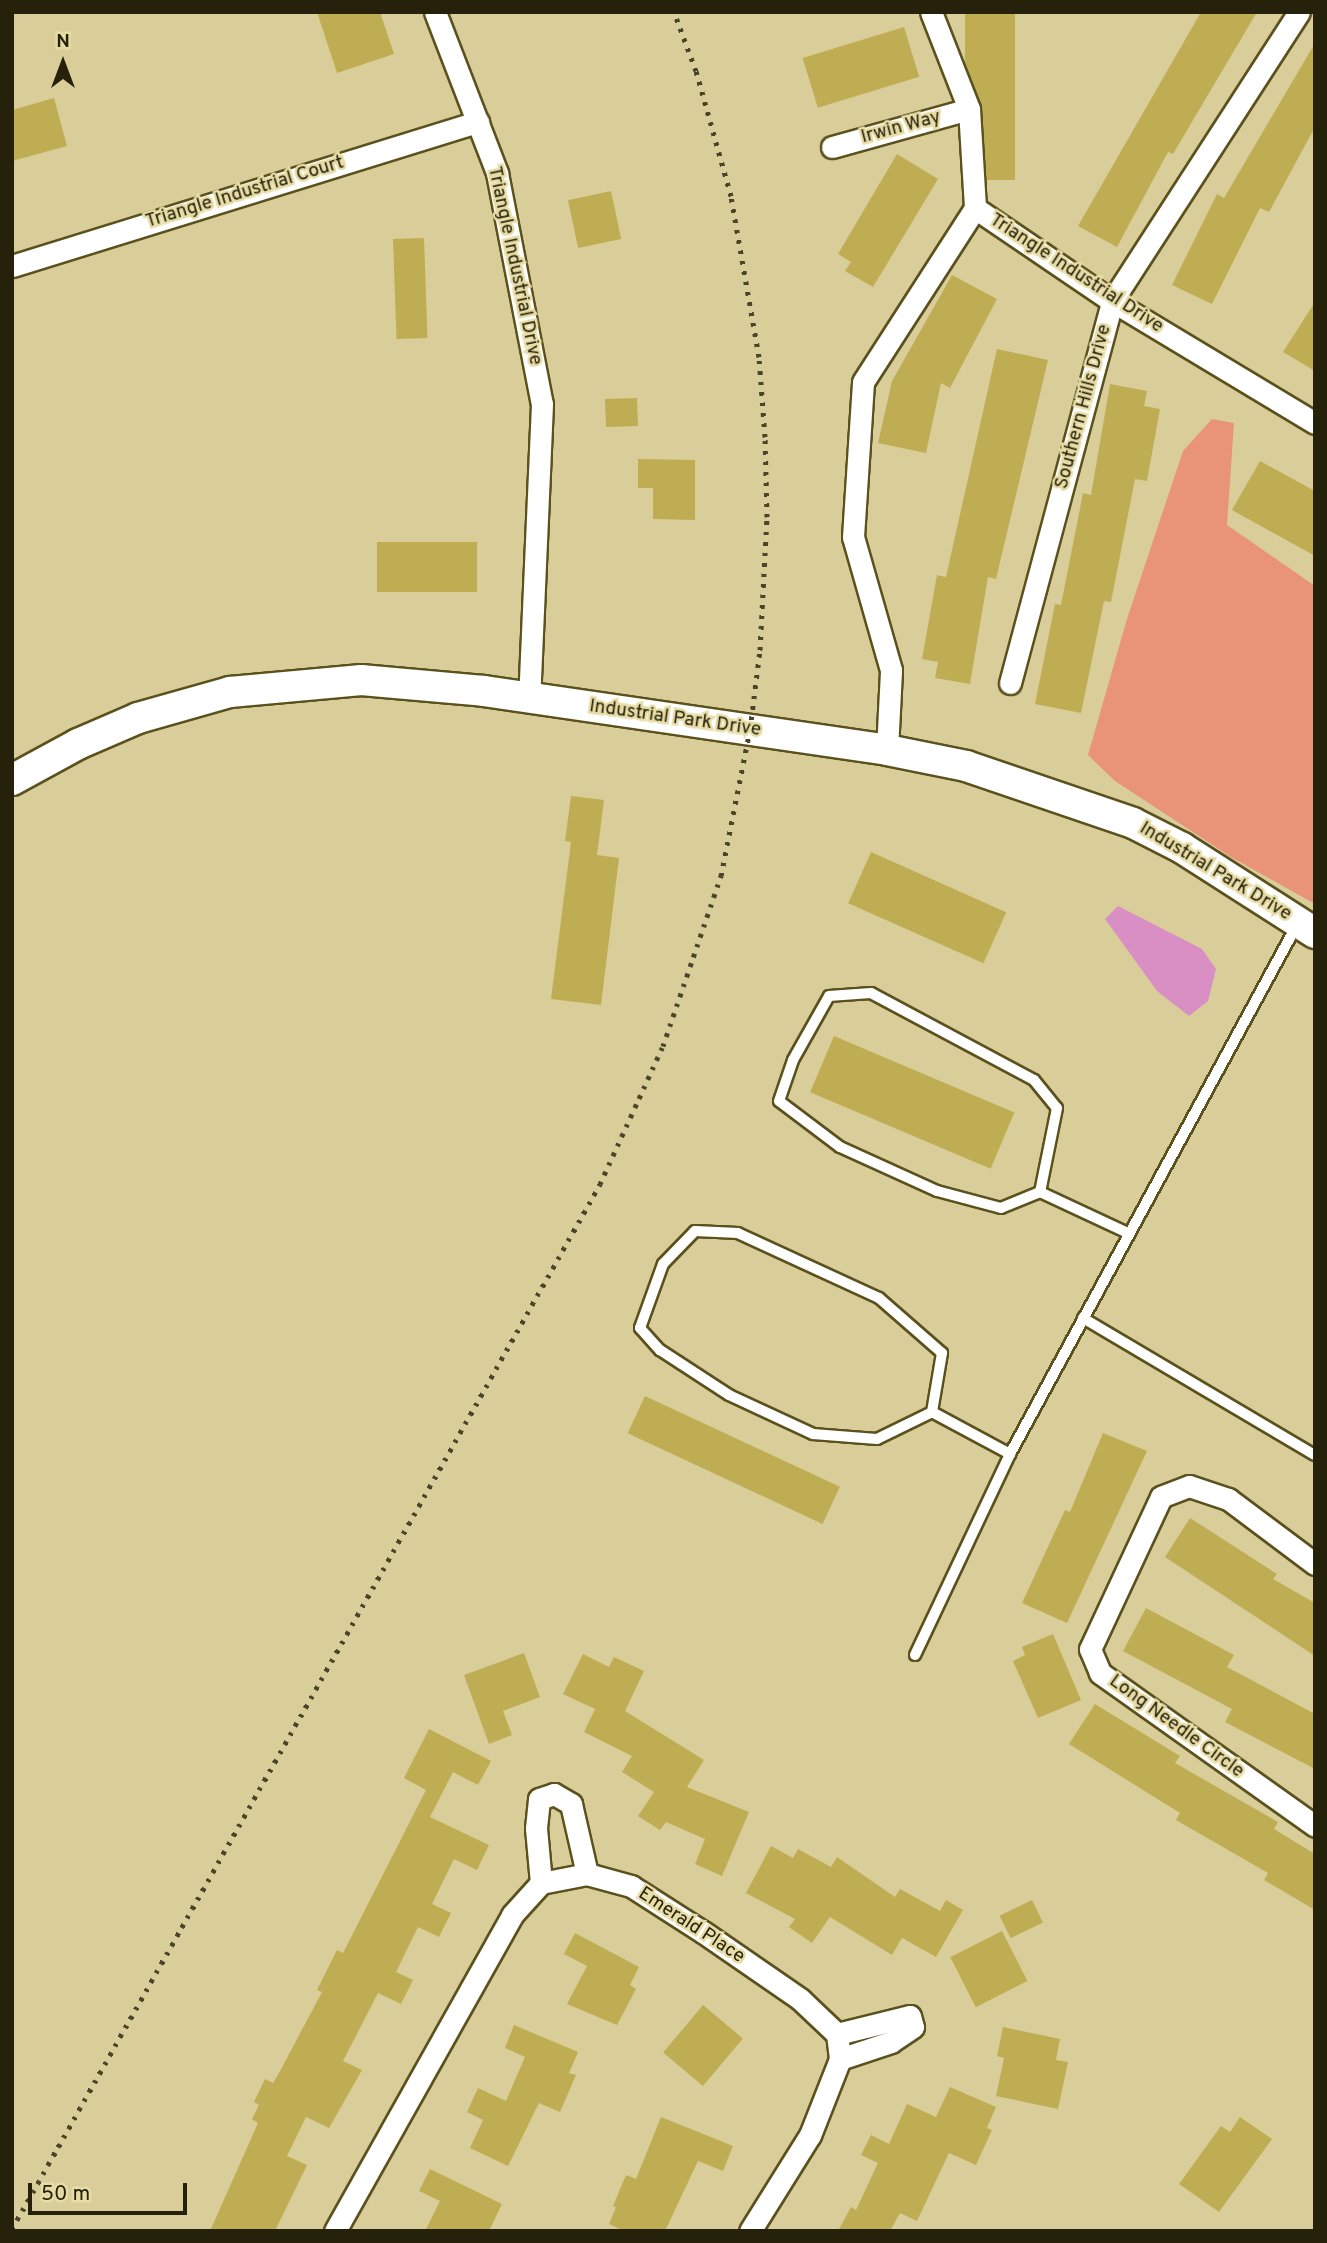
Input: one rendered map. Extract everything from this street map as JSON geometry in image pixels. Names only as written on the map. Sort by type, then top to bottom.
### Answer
[{"type":"street","name":"Triangle Industrial Drive","points":[[435,12],[497,173],[542,404],[529,697]]},
{"type":"street","points":[[930,12],[969,109],[975,208]]},
{"type":"street","name":"Southern Hills Drive","points":[[1010,683],[1112,301],[1299,12]]},
{"type":"street","name":"Irwin Way","points":[[832,147],[969,109]]},
{"type":"street","name":"Triangle Industrial Court","points":[[12,266],[478,122]]},
{"type":"street","name":"Triangle Industrial Drive","points":[[887,750],[891,670],[853,537],[863,382],[975,208],[1112,301],[1315,423]]},
{"type":"street","name":"Industrial Park Drive","points":[[12,780],[78,744],[138,718],[230,692],[361,680],[529,697],[887,750],[1036,787],[1133,823],[1182,848],[1307,928]]},
{"type":"street","name":"Long Needle Circle","points":[[1315,1564],[1228,1499],[1189,1486],[1161,1497],[1090,1648],[1100,1673],[1315,1826]]},
{"type":"street","points":[[335,2231],[512,1915],[541,1883],[536,1828],[539,1799],[554,1794],[571,1804],[587,1874]]},
{"type":"street","name":"Emerald Place","points":[[541,1883],[587,1874],[631,1886],[800,1999],[837,2034]]},
{"type":"street","points":[[750,2231],[810,2135],[840,2059],[837,2034],[910,2016],[914,2027],[891,2042],[840,2059]]},
{"type":"lane","points":[[915,1655],[1010,1454],[1128,1233],[1307,928]]},
{"type":"lane","points":[[1040,1192],[1057,1108],[1034,1080],[871,993],[829,996],[793,1060],[779,1101],[840,1147],[937,1191],[1001,1208],[1040,1192],[1128,1233]]},
{"type":"lane","points":[[695,1231],[738,1233],[879,1298],[942,1353],[932,1412],[877,1438],[813,1434],[729,1395],[660,1350],[640,1328],[663,1264],[695,1231]]},
{"type":"lane","points":[[1083,1318],[1315,1455]]},
{"type":"lane","points":[[932,1412],[1010,1454]]},
{"type":"shaded area","points":[[1212,419],[1234,423],[1227,525],[1315,586],[1315,904],[1231,857],[1115,781],[1088,755],[1127,619],[1183,451]]},
{"type":"shaded area","points":[[1118,906],[1202,949],[1216,969],[1208,1001],[1189,1016],[1157,991],[1105,919]]},
{"type":"building","points":[[317,12],[380,12],[394,54],[337,73]]},
{"type":"building","points":[[965,12],[1015,12],[1015,180],[965,180]]},
{"type":"building","points":[[1201,12],[1257,12],[1173,154],[1168,152],[1117,247],[1078,226]]},
{"type":"building","points":[[904,27],[919,77],[818,108],[803,58]]},
{"type":"building","points":[[1315,43],[1315,127],[1269,212],[1260,208],[1212,304],[1172,285],[1217,194],[1224,198]]},
{"type":"building","points":[[54,98],[67,146],[12,161],[12,110]]},
{"type":"building","points":[[897,154],[938,179],[873,287],[845,271],[851,262],[838,254]]},
{"type":"building","points":[[611,191],[621,239],[578,248],[568,200]]},
{"type":"building","points":[[424,238],[427,338],[397,339],[393,239]]},
{"type":"building","points":[[952,275],[997,299],[950,388],[941,383],[926,453],[878,443],[892,381]]},
{"type":"building","points":[[1315,302],[1315,371],[1283,352]]},
{"type":"building","points":[[997,349],[1048,360],[996,579],[988,577],[970,684],[935,678],[938,662],[922,659],[937,575],[946,577]]},
{"type":"building","points":[[1110,384],[1147,391],[1144,406],[1160,409],[1147,481],[1135,479],[1111,602],[1104,601],[1081,713],[1035,704],[1055,604],[1061,605],[1083,493],[1091,495]]},
{"type":"building","points":[[637,398],[638,426],[606,427],[605,399]]},
{"type":"building","points":[[638,459],[695,460],[695,520],[653,519],[653,488],[638,488]]},
{"type":"building","points":[[1260,461],[1315,491],[1315,556],[1232,510]]},
{"type":"building","points":[[377,542],[477,542],[477,592],[377,592]]},
{"type":"building","points":[[571,796],[604,800],[597,855],[619,858],[601,1005],[551,999],[571,842],[565,841]]},
{"type":"building","points":[[871,852],[1006,912],[983,963],[848,903]]},
{"type":"building","points":[[834,1036],[1014,1113],[991,1169],[810,1092]]},
{"type":"building","points":[[645,1396],[840,1487],[823,1524],[628,1433]]},
{"type":"building","points":[[1103,1433],[1147,1451],[1067,1623],[1022,1603],[1065,1510],[1070,1512]]},
{"type":"building","points":[[1190,1518],[1277,1574],[1273,1579],[1315,1603],[1315,1656],[1165,1557]]},
{"type":"building","points":[[1146,1608],[1234,1655],[1227,1667],[1315,1714],[1315,1769],[1225,1722],[1232,1709],[1123,1651]]},
{"type":"building","points":[[1053,1634],[1081,1700],[1038,1718],[1013,1661],[1025,1655],[1022,1647]]},
{"type":"building","points":[[524,1653],[540,1697],[503,1711],[512,1735],[489,1744],[464,1675]]},
{"type":"building","points":[[583,1654],[609,1667],[614,1657],[644,1671],[625,1711],[704,1760],[687,1787],[749,1812],[722,1876],[695,1864],[705,1839],[666,1822],[660,1830],[638,1816],[654,1792],[622,1772],[632,1756],[584,1732],[595,1709],[563,1694]]},
{"type":"building","points":[[1095,1704],[1180,1756],[1175,1763],[1278,1822],[1274,1829],[1315,1854],[1315,1910],[1264,1880],[1268,1873],[1176,1820],[1180,1813],[1069,1744]]},
{"type":"building","points":[[429,1729],[491,1761],[478,1785],[453,1772],[430,1817],[489,1845],[477,1870],[454,1859],[432,1904],[451,1913],[439,1937],[418,1927],[396,1972],[413,1980],[401,2004],[378,1993],[343,2061],[362,2070],[329,2128],[306,2117],[287,2156],[307,2165],[275,2231],[210,2231],[258,2123],[252,2119],[259,2105],[254,2102],[265,2079],[273,2083],[279,2073],[322,1992],[317,1990],[337,1950],[343,1953],[426,1790],[404,1778]]},
{"type":"building","points":[[771,1846],[793,1858],[798,1849],[831,1867],[837,1857],[895,1897],[900,1889],[940,1911],[946,1900],[963,1910],[936,1957],[902,1938],[892,1955],[830,1917],[812,1943],[789,1927],[795,1919],[746,1893]]},
{"type":"building","points":[[1032,1900],[1043,1922],[1011,1938],[1000,1916]]},
{"type":"building","points":[[1002,1931],[1027,1981],[976,2007],[950,1957]]},
{"type":"building","points":[[575,1933],[639,1967],[630,1985],[636,1989],[617,2025],[567,2004],[587,1966],[564,1954]]},
{"type":"building","points":[[703,2005],[743,2038],[703,2086],[663,2052]]},
{"type":"building","points":[[514,2025],[578,2052],[569,2073],[576,2075],[560,2112],[539,2103],[508,2166],[470,2148],[483,2120],[467,2112],[478,2088],[506,2101],[525,2057],[505,2048]]},
{"type":"building","points":[[1003,2027],[1060,2039],[1056,2060],[1068,2062],[1058,2109],[996,2096],[1004,2058],[997,2056]]},
{"type":"building","points":[[950,2087],[996,2107],[987,2128],[992,2130],[976,2165],[949,2153],[917,2221],[900,2213],[890,2231],[838,2231],[851,2207],[856,2210],[878,2163],[861,2155],[871,2135],[889,2144],[907,2104],[936,2117]]},
{"type":"building","points":[[661,2117],[733,2146],[723,2171],[698,2161],[665,2231],[624,2231],[609,2224],[616,2207],[613,2206],[626,2175],[636,2179]]},
{"type":"building","points":[[1240,2117],[1272,2139],[1219,2212],[1179,2184],[1221,2126],[1230,2132]]},
{"type":"building","points":[[430,2169],[502,2204],[489,2231],[425,2231],[440,2201],[419,2191]]},
{"type":"railway","points":[[12,2229],[600,1184],[663,1046],[721,876],[750,730],[760,650],[767,517],[765,437],[759,357],[731,196],[696,71],[674,12]]}]
